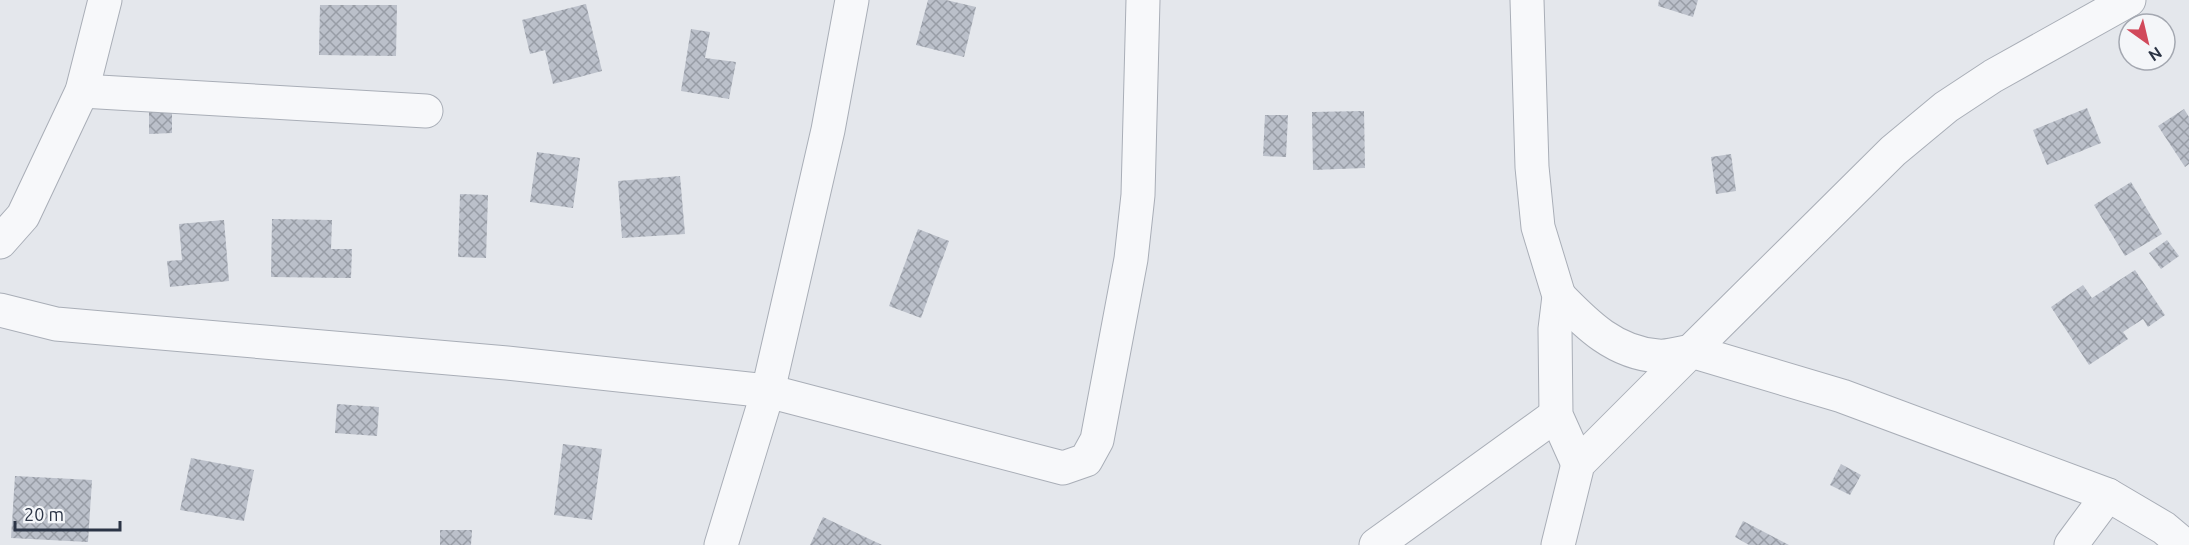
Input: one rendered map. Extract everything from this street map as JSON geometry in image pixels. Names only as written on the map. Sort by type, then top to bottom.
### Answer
[{"type":"street","points":[[721,545],[768,391],[828,130],[852,0]]},
{"type":"street","points":[[0,310],[56,324],[507,363],[768,391],[1063,468],[1086,460],[1097,440],[1131,259],[1138,195],[1143,0]]},
{"type":"street","points":[[1527,0],[1532,167],[1538,227],[1559,296],[1555,329],[1556,415],[1578,464]]},
{"type":"street","points":[[1558,545],[1578,464],[1893,151],[1946,107],[1993,76],[2129,0]]},
{"type":"street","points":[[0,242],[23,216],[82,91],[103,1]]},
{"type":"street","points":[[82,91],[426,111]]},
{"type":"street","points":[[1559,296],[1587,325],[1623,349],[1660,356],[1691,351],[1842,396],[2108,495],[2164,528],[2184,545]]},
{"type":"street","points":[[1376,545],[1556,415]]},
{"type":"street","points":[[2071,545],[2108,495]]},
{"type":"building","points":[[928,0],[946,0],[976,7],[964,57],[916,45]]},
{"type":"building","points":[[1659,0],[1698,0],[1693,17],[1658,6]]},
{"type":"building","points":[[586,4],[602,71],[553,84],[545,50],[530,54],[522,20]]},
{"type":"building","points":[[320,5],[397,5],[396,56],[319,55]]},
{"type":"building","points":[[691,29],[710,32],[705,58],[736,62],[729,99],[681,91]]},
{"type":"building","points":[[2087,108],[2101,143],[2047,165],[2033,130]]},
{"type":"building","points":[[2184,109],[2189,117],[2189,164],[2185,167],[2158,126]]},
{"type":"building","points":[[149,110],[172,110],[172,133],[149,134]]},
{"type":"building","points":[[1364,111],[1365,168],[1313,170],[1312,112]]},
{"type":"building","points":[[1265,115],[1288,115],[1286,157],[1263,156]]},
{"type":"building","points":[[537,152],[580,158],[573,208],[530,202]]},
{"type":"building","points":[[1731,154],[1736,191],[1716,194],[1711,157]]},
{"type":"building","points":[[680,176],[685,234],[622,238],[618,181]]},
{"type":"building","points":[[2131,182],[2162,234],[2125,256],[2094,205]]},
{"type":"building","points":[[460,194],[488,195],[486,258],[458,257]]},
{"type":"building","points":[[272,219],[332,220],[331,249],[352,249],[351,278],[271,277]]},
{"type":"building","points":[[224,220],[229,281],[170,287],[167,261],[182,260],[179,224]]},
{"type":"building","points":[[918,229],[949,241],[921,318],[889,306]]},
{"type":"building","points":[[2167,240],[2179,256],[2161,269],[2149,253]]},
{"type":"building","points":[[2135,270],[2165,315],[2148,327],[2143,319],[2123,332],[2128,339],[2089,365],[2051,307],[2083,285],[2092,298]]},
{"type":"building","points":[[337,404],[379,407],[377,436],[335,433]]},
{"type":"building","points":[[563,444],[602,449],[592,520],[554,515]]},
{"type":"building","points":[[191,458],[254,470],[244,521],[180,510]]},
{"type":"building","points":[[1841,464],[1861,475],[1850,495],[1830,485]]},
{"type":"building","points":[[15,476],[92,480],[88,542],[11,538]]},
{"type":"building","points":[[823,517],[882,545],[810,545]]},
{"type":"building","points":[[1743,521],[1789,545],[1749,545],[1735,537]]},
{"type":"building","points":[[440,530],[472,530],[471,545],[440,545]]}]
